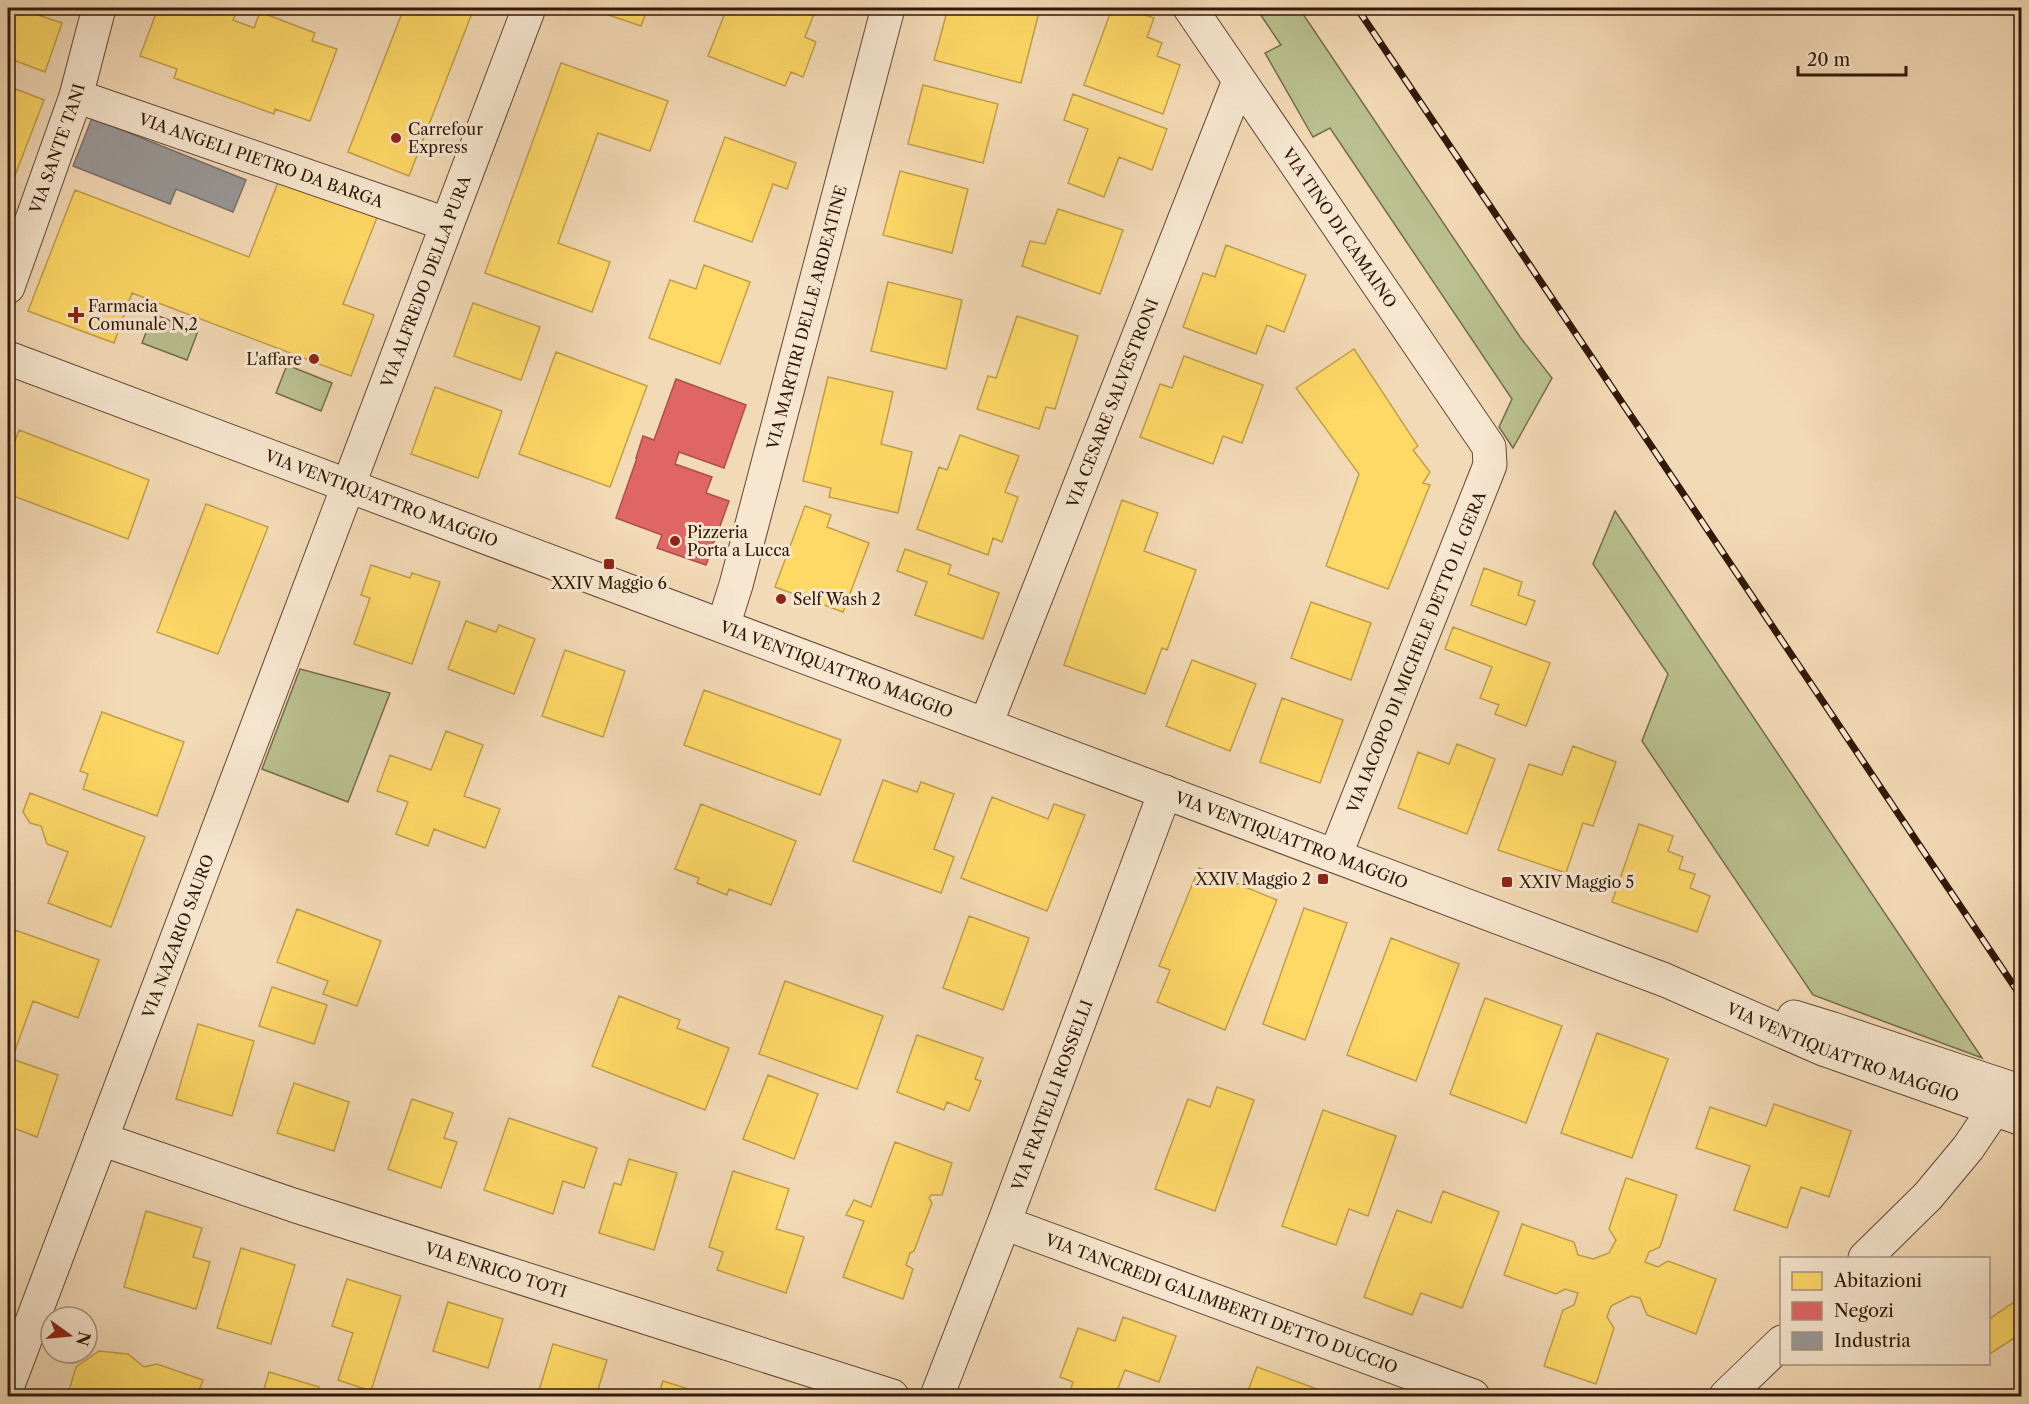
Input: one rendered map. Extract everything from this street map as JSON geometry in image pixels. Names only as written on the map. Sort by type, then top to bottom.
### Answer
[{"type":"street","name":"VIA SANTE TANI","points":[[8,287],[76,96],[99,8]]},
{"type":"street","name":"VIA ALFREDO DELLA PURA","points":[[349,486],[529,8]]},
{"type":"street","name":"VIA MARTIRI DELLE ARDEATINE","points":[[723,626],[736,585],[888,8]]},
{"type":"street","name":"VIA TINO DI CAMAINO","points":[[1190,8],[1489,447]]},
{"type":"street","name":"VIA CESARE SALVESTRONI","points":[[986,724],[1239,81]]},
{"type":"street","name":"VIA ANGELI PIETRO DA BARGA","points":[[76,96],[446,224]]},
{"type":"street","name":"VIA VENTIQUATTRO MAGGIO","points":[[8,358],[1665,980],[1823,1049],[2004,1095],[2022,1119]]},
{"type":"street","name":"VIA IACOPO DI MICHELE DETTO IL GERA","points":[[1335,856],[1490,465],[1489,447]]},
{"type":"street","name":"VIA NAZARIO SAURO","points":[[8,1385],[349,486]]},
{"type":"street","name":"VIA FRATELLI ROSSELLI","points":[[937,1396],[1165,792]]},
{"type":"street","points":[[1866,1257],[1928,1196],[1968,1148],[2004,1095]]},
{"type":"street","name":"VIA ENRICO TOTI","points":[[101,1139],[293,1205],[892,1396]]},
{"type":"street","name":"VIA TANCREDI GALIMBERTI DETTO DUCCIO","points":[[1004,1223],[1473,1396]]},
{"type":"street","points":[[1726,1396],[1780,1344]]},
{"type":"green space","points":[[1256,8],[1299,8],[1520,337],[1552,378],[1513,448],[1499,427],[1512,399],[1330,128],[1313,137],[1265,53],[1281,45]]},
{"type":"green space","points":[[153,314],[198,331],[187,360],[142,343]]},
{"type":"green space","points":[[287,365],[332,383],[321,411],[276,393]]},
{"type":"green space","points":[[1615,511],[1982,1058],[1813,995],[1642,741],[1668,674],[1593,564]]},
{"type":"green space","points":[[300,669],[390,693],[348,802],[262,769]]},
{"type":"building: Abitazioni","points":[[8,8],[30,8],[29,12],[62,23],[45,72],[8,58]]},
{"type":"building: Abitazioni","points":[[158,8],[238,9],[233,20],[254,28],[260,12],[315,33],[312,41],[337,49],[310,121],[275,109],[274,114],[174,78],[177,69],[140,56]]},
{"type":"building: Abitazioni","points":[[404,8],[474,8],[409,176],[348,152]]},
{"type":"building: Abitazioni","points":[[588,8],[648,8],[641,26]]},
{"type":"building: Abitazioni","points":[[727,8],[805,8],[815,11],[805,37],[816,42],[803,77],[791,72],[785,86],[708,56]]},
{"type":"building: Abitazioni","points":[[948,8],[1021,8],[1039,12],[1021,83],[934,60]]},
{"type":"building: Abitazioni","points":[[1112,8],[1125,8],[1154,18],[1147,37],[1162,43],[1157,56],[1180,65],[1163,114],[1084,85]]},
{"type":"building: Abitazioni","points":[[561,63],[668,101],[650,151],[598,133],[558,243],[610,262],[592,312],[485,273]]},
{"type":"building: Abitazioni","points":[[923,85],[998,104],[983,163],[908,144]]},
{"type":"building: Abitazioni","points":[[8,86],[44,100],[14,178],[8,175]]},
{"type":"building: Abitazioni","points":[[1073,94],[1167,129],[1152,170],[1119,157],[1104,197],[1068,183],[1088,129],[1064,120]]},
{"type":"building: Abitazioni","points":[[725,137],[796,163],[787,189],[773,184],[752,242],[694,221]]},
{"type":"building: Abitazioni","points":[[900,171],[968,189],[952,253],[883,235]]},
{"type":"building: Abitazioni","points":[[279,180],[378,215],[343,304],[374,315],[351,376],[132,293],[114,343],[28,311],[75,190],[249,257]]},
{"type":"building: Abitazioni","points":[[1058,209],[1123,230],[1100,294],[1022,266],[1030,241],[1045,244]]},
{"type":"building: Abitazioni","points":[[1226,245],[1306,275],[1284,332],[1267,325],[1256,354],[1183,327],[1203,273],[1215,277]]},
{"type":"building: Abitazioni","points":[[704,265],[750,282],[720,364],[649,338],[670,280],[696,289]]},
{"type":"building: Abitazioni","points":[[888,282],[962,300],[946,369],[871,351]]},
{"type":"building: Abitazioni","points":[[473,303],[540,327],[521,380],[454,356]]},
{"type":"building: Abitazioni","points":[[1017,316],[1078,336],[1055,409],[1046,407],[1039,429],[977,409],[988,376],[996,378]]},
{"type":"building: Abitazioni","points":[[1354,349],[1418,446],[1413,450],[1430,472],[1423,483],[1430,485],[1388,589],[1326,566],[1359,474],[1296,388]]},
{"type":"building: Abitazioni","points":[[556,352],[647,386],[610,487],[519,454]]},
{"type":"building: Abitazioni","points":[[1184,356],[1263,385],[1242,443],[1223,436],[1213,464],[1140,437],[1160,384],[1172,388]]},
{"type":"building: Abitazioni","points":[[828,377],[893,392],[881,444],[912,452],[898,513],[829,497],[831,488],[803,481]]},
{"type":"building: Abitazioni","points":[[435,387],[502,411],[478,478],[411,454]]},
{"type":"building: Abitazioni","points":[[19,430],[149,480],[128,539],[8,494],[8,460]]},
{"type":"building: Abitazioni","points":[[960,435],[1019,456],[1005,492],[1018,497],[1002,542],[993,538],[988,555],[917,529],[939,467],[947,470]]},
{"type":"building: Abitazioni","points":[[1122,500],[1158,513],[1144,551],[1196,570],[1167,650],[1162,648],[1145,694],[1064,665]]},
{"type":"building: Abitazioni","points":[[206,504],[268,527],[218,654],[157,632]]},
{"type":"building: Abitazioni","points":[[805,506],[831,515],[827,527],[869,543],[843,612],[775,587]]},
{"type":"building: Abitazioni","points":[[905,549],[951,565],[948,574],[999,593],[983,639],[915,615],[927,582],[897,571]]},
{"type":"building: Abitazioni","points":[[371,565],[410,578],[412,573],[440,582],[412,664],[354,644],[370,598],[361,595]]},
{"type":"building: Abitazioni","points":[[1484,568],[1522,582],[1518,595],[1535,601],[1526,625],[1471,605]]},
{"type":"building: Abitazioni","points":[[1311,602],[1371,623],[1351,680],[1291,658]]},
{"type":"building: Abitazioni","points":[[466,621],[496,632],[499,625],[535,639],[514,694],[448,669]]},
{"type":"building: Abitazioni","points":[[1453,627],[1550,663],[1526,726],[1495,714],[1499,705],[1480,698],[1492,667],[1445,649]]},
{"type":"building: Abitazioni","points":[[565,650],[625,671],[603,737],[542,716]]},
{"type":"building: Abitazioni","points":[[1192,660],[1256,684],[1230,751],[1166,726]]},
{"type":"building: Abitazioni","points":[[704,690],[841,740],[820,795],[684,745]]},
{"type":"building: Abitazioni","points":[[1282,698],[1343,720],[1320,783],[1260,762]]},
{"type":"building: Abitazioni","points":[[102,712],[184,742],[157,816],[83,789],[88,774],[80,771]]},
{"type":"building: Abitazioni","points":[[446,731],[483,745],[464,796],[500,809],[485,848],[434,829],[428,846],[396,834],[408,802],[377,791],[390,755],[431,770]]},
{"type":"building: Abitazioni","points":[[1457,744],[1495,759],[1467,834],[1398,808],[1418,752],[1449,764]]},
{"type":"building: Abitazioni","points":[[1573,746],[1616,762],[1593,826],[1583,823],[1566,873],[1498,850],[1529,764],[1562,775]]},
{"type":"building: Abitazioni","points":[[883,780],[917,792],[921,782],[954,794],[934,849],[954,857],[941,893],[853,861]]},
{"type":"building: Abitazioni","points":[[30,793],[145,837],[111,927],[48,903],[68,852],[47,844],[41,826],[30,823],[23,812]]},
{"type":"building: Abitazioni","points":[[992,797],[1048,819],[1054,804],[1085,815],[1047,911],[961,878]]},
{"type":"building: Abitazioni","points":[[701,804],[796,841],[771,905],[729,889],[727,895],[697,883],[699,878],[675,869]]},
{"type":"building: Abitazioni","points":[[1639,824],[1673,836],[1668,851],[1683,857],[1679,869],[1695,874],[1690,888],[1710,896],[1697,932],[1612,902]]},
{"type":"building: Abitazioni","points":[[1199,868],[1277,900],[1225,1030],[1157,1002],[1170,970],[1159,966]]},
{"type":"building: Abitazioni","points":[[1304,908],[1347,923],[1305,1040],[1263,1024]]},
{"type":"building: Abitazioni","points":[[297,909],[381,941],[357,1006],[323,994],[328,981],[277,962]]},
{"type":"building: Abitazioni","points":[[969,916],[1029,938],[1003,1010],[943,988]]},
{"type":"building: Abitazioni","points":[[15,930],[99,960],[78,1018],[33,1001],[12,1059],[58,1075],[37,1137],[8,1126],[8,951]]},
{"type":"building: Abitazioni","points":[[1391,938],[1459,964],[1416,1081],[1347,1055]]},
{"type":"building: Abitazioni","points":[[785,981],[883,1016],[857,1089],[759,1054]]},
{"type":"building: Abitazioni","points":[[272,987],[327,1005],[314,1044],[259,1026]]},
{"type":"building: Abitazioni","points":[[619,996],[680,1020],[677,1028],[729,1048],[705,1110],[592,1066]]},
{"type":"building: Abitazioni","points":[[1485,998],[1562,1026],[1526,1123],[1450,1094]]},
{"type":"building: Abitazioni","points":[[198,1024],[254,1041],[232,1116],[176,1099]]},
{"type":"building: Abitazioni","points":[[1597,1033],[1668,1059],[1632,1158],[1561,1133]]},
{"type":"building: Abitazioni","points":[[917,1035],[983,1058],[975,1079],[981,1081],[969,1111],[947,1102],[944,1110],[897,1092]]},
{"type":"building: Abitazioni","points":[[768,1075],[818,1094],[794,1159],[743,1139]]},
{"type":"building: Abitazioni","points":[[294,1083],[349,1102],[334,1151],[277,1133]]},
{"type":"building: Abitazioni","points":[[1217,1087],[1254,1100],[1215,1211],[1155,1189],[1188,1099],[1210,1107]]},
{"type":"building: Abitazioni","points":[[412,1099],[453,1113],[444,1138],[457,1142],[441,1188],[388,1169]]},
{"type":"building: Abitazioni","points":[[1774,1104],[1851,1131],[1829,1197],[1801,1187],[1787,1228],[1734,1210],[1750,1166],[1696,1148],[1710,1107],[1766,1126]]},
{"type":"building: Abitazioni","points":[[1323,1110],[1396,1136],[1368,1216],[1349,1209],[1336,1245],[1282,1226]]},
{"type":"building: Abitazioni","points":[[509,1118],[597,1148],[584,1188],[563,1181],[553,1214],[484,1190]]},
{"type":"building: Abitazioni","points":[[895,1142],[952,1163],[942,1195],[931,1195],[929,1198],[932,1203],[914,1251],[910,1253],[906,1265],[913,1269],[903,1299],[843,1277],[864,1221],[846,1215],[854,1200],[871,1207]]},
{"type":"building: Abitazioni","points":[[629,1159],[677,1173],[654,1250],[599,1233],[614,1183],[621,1185]]},
{"type":"building: Abitazioni","points":[[733,1171],[789,1189],[776,1229],[804,1237],[786,1293],[717,1270],[723,1252],[709,1247]]},
{"type":"building: Abitazioni","points":[[1626,1178],[1677,1195],[1660,1247],[1649,1252],[1645,1262],[1658,1267],[1668,1261],[1716,1279],[1696,1334],[1647,1315],[1640,1298],[1631,1296],[1611,1306],[1607,1317],[1614,1328],[1596,1384],[1544,1366],[1563,1310],[1574,1305],[1578,1293],[1565,1289],[1556,1294],[1504,1275],[1522,1224],[1574,1242],[1578,1255],[1593,1259],[1609,1253],[1616,1240],[1609,1229]]},
{"type":"building: Abitazioni","points":[[1443,1191],[1499,1212],[1462,1308],[1421,1293],[1412,1315],[1364,1297],[1397,1210],[1431,1223]]},
{"type":"building: Abitazioni","points":[[146,1211],[202,1228],[193,1257],[210,1262],[196,1309],[124,1287]]},
{"type":"building: Abitazioni","points":[[241,1248],[295,1265],[271,1344],[217,1328]]},
{"type":"building: Abitazioni","points":[[347,1279],[401,1296],[371,1391],[338,1380],[353,1333],[332,1326]]},
{"type":"building: Abitazioni","points":[[2022,1283],[2022,1333],[1990,1354],[1990,1319],[2021,1297],[2015,1288]]},
{"type":"building: Abitazioni","points":[[448,1302],[503,1319],[488,1368],[433,1351]]},
{"type":"building: Abitazioni","points":[[1123,1317],[1176,1336],[1159,1382],[1125,1370],[1118,1388],[1136,1396],[1068,1396],[1073,1382],[1060,1377],[1078,1328],[1115,1341]]},
{"type":"building: Abitazioni","points":[[553,1344],[607,1360],[596,1396],[538,1394]]},
{"type":"building: Abitazioni","points":[[99,1351],[128,1354],[144,1367],[157,1364],[203,1380],[197,1396],[69,1396],[76,1367],[99,1365]]},
{"type":"building: Abitazioni","points":[[1257,1367],[1317,1389],[1315,1396],[1246,1396]]},
{"type":"building: Abitazioni","points":[[269,1372],[319,1387],[316,1396],[262,1396]]},
{"type":"building: Abitazioni","points":[[663,1381],[711,1396],[658,1396]]},
{"type":"building: Negozi","points":[[676,379],[746,405],[724,468],[679,452],[675,464],[712,477],[706,493],[729,501],[706,565],[657,548],[662,535],[616,518],[643,436],[654,440]]},
{"type":"building: Industria","points":[[92,118],[246,180],[233,212],[176,189],[170,204],[73,166]]},
{"type":"railway","points":[[1357,8],[2022,998]]},
{"type":"place","name":"Carrefour Express","points":[[396,138]]},
{"type":"place","name":"Farmacia Comunale N,2","points":[[76,315]]},
{"type":"place","name":"L'affare","points":[[314,359]]},
{"type":"place","name":"Pizzeria Porta a Lucca","points":[[675,541]]},
{"type":"place","name":"XXIV Maggio 6","points":[[609,564]]},
{"type":"place","name":"Self Wash 2","points":[[781,599]]},
{"type":"place","name":"XXIV Maggio 2","points":[[1323,879]]},
{"type":"place","name":"XXIV Maggio 5","points":[[1507,882]]}]
